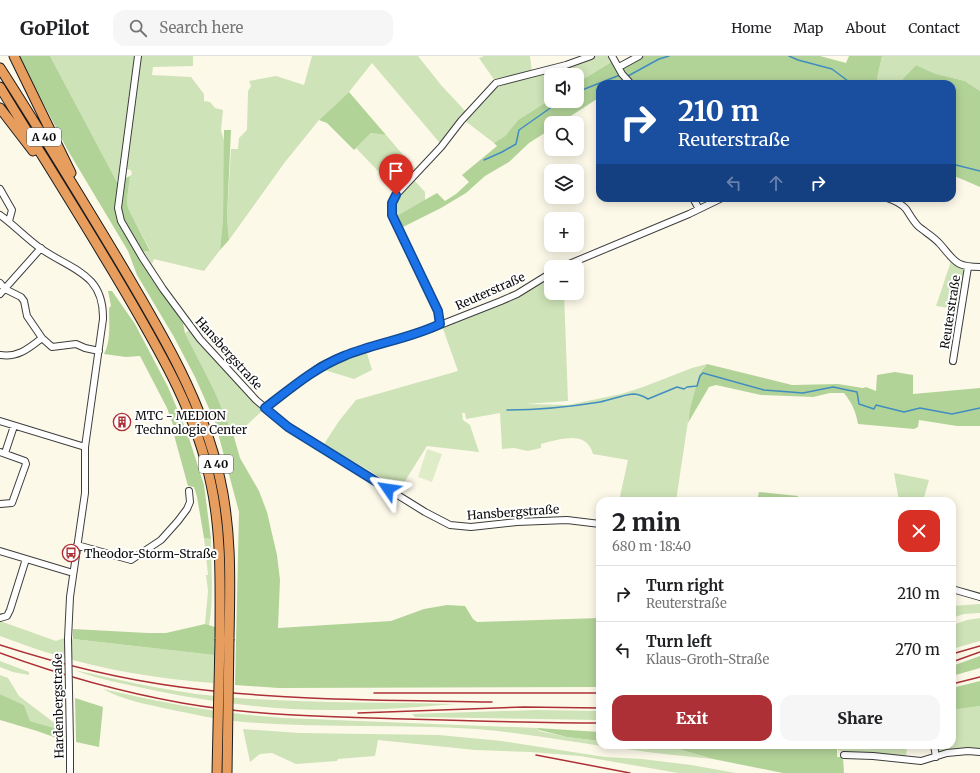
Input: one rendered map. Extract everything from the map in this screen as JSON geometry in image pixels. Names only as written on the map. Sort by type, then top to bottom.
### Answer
[{"type":"highway","points":[[14,56],[66,161],[79,194]]},
{"type":"highway","name":"A 40","points":[[0,68],[79,194],[144,303],[185,379],[199,411],[211,445],[220,478],[228,526],[230,560],[216,773]]},
{"type":"highway","name":"A 40","points":[[0,87],[114,271],[150,335],[177,384],[202,448],[211,482],[218,526],[225,639],[227,773]]},
{"type":"highway","points":[[0,108],[60,185]]},
{"type":"street","name":"Hansbergstraße","points":[[138,56],[118,208],[121,221],[163,289],[200,339],[265,408],[288,427],[425,512],[450,524],[471,527],[517,522],[567,520],[596,524]]},
{"type":"street","points":[[440,324],[438,311],[392,215],[392,203],[396,195],[441,147],[461,121],[496,84],[566,65],[591,56]]},
{"type":"street","points":[[612,56],[622,74],[627,80]]},
{"type":"street","points":[[619,67],[639,56]]},
{"type":"street","points":[[0,191],[12,210],[9,221]]},
{"type":"street","points":[[695,202],[699,209]]},
{"type":"street","points":[[579,260],[714,202]]},
{"type":"street","name":"Reuterstraße","points":[[895,202],[904,207],[909,216],[917,225],[940,244],[947,254],[954,260],[968,267],[980,267]]},
{"type":"street","name":"Hardenbergstraße","points":[[0,215],[41,248],[84,274],[98,290],[103,311],[99,351],[85,447],[85,493],[68,611],[70,773]]},
{"type":"street","points":[[0,294],[41,248]]},
{"type":"street","name":"Reuterstraße","points":[[953,361],[968,267]]},
{"type":"street","name":"Reuterstraße","points":[[265,408],[321,366],[343,356],[430,329],[509,297],[544,277]]},
{"type":"street","points":[[0,283],[5,289],[21,297],[24,301],[27,316],[42,338],[52,347],[76,344],[85,348],[99,351]]},
{"type":"street","points":[[0,355],[11,356],[19,354],[42,338]]},
{"type":"street","points":[[0,421],[85,447]]},
{"type":"street","points":[[0,504],[12,503],[26,464],[25,461],[2,452],[14,426]]},
{"type":"street","points":[[77,545],[130,560],[161,540],[178,522],[190,502],[189,491]]},
{"type":"street","points":[[0,551],[74,573]]},
{"type":"street","points":[[0,618],[5,618],[10,610],[26,559]]},
{"type":"street","points":[[956,590],[980,597]]},
{"type":"street","points":[[935,749],[936,757]]},
{"type":"street","points":[[844,755],[873,756],[921,761],[947,753],[962,751],[980,752]]},
{"type":"green space","points":[[19,56],[50,56],[117,182],[130,176],[127,200],[128,208],[150,251],[143,251],[137,254],[183,323],[185,333],[214,390],[234,437],[240,458],[259,491],[267,512],[277,555],[280,580],[278,628],[391,621],[424,609],[447,605],[465,606],[473,619],[477,622],[596,618],[596,687],[279,688],[235,685],[239,512],[215,422],[195,377],[174,337],[137,275],[128,251],[67,149]]},
{"type":"green space","points":[[50,56],[193,56],[193,66],[153,67],[152,75],[191,77],[204,94],[204,101],[210,102],[215,108],[223,110],[221,130],[225,144],[223,218],[220,250],[204,271],[154,259],[152,264],[143,251],[150,250],[128,208],[127,200],[130,176],[132,174],[131,170],[120,168],[117,182]]},
{"type":"green space","points":[[312,56],[418,56],[441,85],[468,114],[442,143],[439,142],[372,63],[349,92],[319,120],[285,162],[229,240],[227,217],[231,149],[238,149],[239,138],[247,130],[248,91],[251,86],[249,81],[276,76],[304,85]]},
{"type":"green space","points":[[484,56],[530,56],[532,72],[495,81],[479,58]]},
{"type":"green space","points":[[595,56],[610,56],[613,61],[584,79],[584,68],[553,68]]},
{"type":"green space","points":[[643,56],[820,56],[846,63],[849,56],[882,56],[877,79],[880,80],[596,80],[596,100],[584,107],[584,79],[613,61],[618,69]]},
{"type":"green space","points":[[882,56],[980,56],[980,91],[965,81],[936,74],[916,65],[902,80],[877,79]]},
{"type":"green space","points":[[916,65],[936,74],[965,81],[980,91],[980,187],[956,177],[956,80],[902,80]]},
{"type":"green space","points":[[544,71],[544,103],[518,120],[505,136],[494,143],[464,120],[498,84]]},
{"type":"green space","points":[[349,92],[386,135],[371,133],[354,150],[327,123],[319,120]]},
{"type":"green space","points":[[544,103],[544,108],[583,108],[571,116],[544,116],[544,133],[529,143],[509,162],[485,176],[466,193],[441,208],[401,228],[395,217],[437,193],[445,201],[456,194],[469,182],[462,175],[497,146],[494,143],[505,136],[518,120]]},
{"type":"green space","points":[[224,130],[231,130],[227,217],[229,240],[220,250],[223,218]]},
{"type":"green space","points":[[371,133],[386,135],[417,171],[397,191],[356,148]]},
{"type":"green space","points":[[414,180],[425,192],[425,201],[395,217],[394,210],[398,196]]},
{"type":"green space","points":[[951,261],[965,270],[960,306],[958,309],[936,306]]},
{"type":"green space","points":[[544,278],[544,300],[564,300],[568,401],[526,404],[568,405],[621,394],[707,364],[699,375],[690,408],[677,497],[620,497],[628,460],[593,454],[589,446],[584,441],[578,439],[571,438],[556,440],[541,444],[541,448],[528,451],[514,448],[502,449],[500,413],[466,419],[465,413],[462,413],[463,420],[470,425],[479,452],[427,446],[400,489],[324,444],[339,421],[356,400],[458,371],[442,326]]},
{"type":"green space","points":[[108,291],[112,291],[135,324],[168,387],[187,432],[204,485],[211,539],[204,538],[197,497],[194,487],[188,486],[174,435],[176,433],[167,408],[140,356],[126,357],[104,354],[109,338],[109,308],[111,306]]},
{"type":"green space","points":[[189,330],[234,381],[263,410],[234,437],[214,390],[185,333]]},
{"type":"green space","points":[[366,350],[372,370],[354,379],[321,369],[325,366]]},
{"type":"green space","points":[[707,364],[792,385],[838,384],[863,388],[866,387],[876,391],[877,375],[895,372],[913,375],[913,394],[980,388],[980,426],[957,426],[919,420],[918,427],[914,429],[858,424],[853,408],[844,393],[830,393],[813,397],[761,395],[716,385],[709,387],[688,423],[690,408],[699,375]]},
{"type":"green space","points":[[427,449],[442,454],[432,482],[418,477]]},
{"type":"green space","points":[[894,473],[929,480],[924,497],[898,497]]},
{"type":"green space","points":[[759,492],[798,496],[798,497],[758,497]]},
{"type":"green space","points":[[204,538],[211,539],[212,593],[209,626],[205,624],[208,591],[206,575],[208,575]]},
{"type":"green space","points":[[980,604],[980,613],[964,614],[956,617],[956,606]]},
{"type":"green space","points":[[980,618],[980,641],[956,648],[956,624]]},
{"type":"green space","points":[[0,621],[56,641],[64,638],[214,655],[213,683],[132,673],[72,660],[0,636]]},
{"type":"green space","points":[[205,624],[215,627],[214,655],[73,639],[73,629],[166,633]]},
{"type":"green space","points":[[980,656],[980,668],[956,675],[956,665]]},
{"type":"green space","points":[[0,661],[29,672],[29,675],[13,672],[0,667]]},
{"type":"green space","points":[[74,670],[196,694],[261,700],[457,704],[356,710],[272,708],[226,703],[157,691],[94,677]]},
{"type":"green space","points":[[0,675],[8,678],[19,696],[65,731],[30,721],[24,705],[0,694]]},
{"type":"green space","points":[[980,681],[980,706],[956,709],[956,687]]},
{"type":"green space","points":[[103,689],[193,707],[238,714],[284,718],[537,728],[539,731],[567,737],[596,741],[596,745],[516,733],[476,729],[302,725],[234,721],[168,709],[126,699]]},
{"type":"green space","points":[[0,694],[24,705],[30,721],[65,731],[65,741],[0,720]]},
{"type":"green space","points":[[75,698],[103,707],[99,747],[76,742]]},
{"type":"green space","points":[[980,706],[980,750],[962,748],[938,754],[937,749],[956,749],[956,709]]},
{"type":"green space","points":[[537,710],[596,711],[596,720],[415,717],[412,714]]},
{"type":"green space","points":[[537,728],[596,732],[596,741],[567,737],[539,730]]},
{"type":"green space","points":[[243,729],[299,733],[439,735],[502,741],[605,757],[642,759],[691,765],[736,773],[678,773],[580,756],[475,750],[378,740],[375,756],[296,764],[272,753],[260,754],[250,762]]},
{"type":"green space","points":[[627,749],[679,749],[713,759]]},
{"type":"green space","points":[[679,749],[837,749],[837,757],[843,757],[844,773],[783,773],[713,759]]},
{"type":"green space","points":[[907,749],[906,758],[846,753],[838,750]]},
{"type":"waterway","points":[[628,76],[659,59],[669,56]]},
{"type":"waterway","points":[[789,56],[798,60],[832,69],[847,80]]},
{"type":"waterway","points":[[607,80],[620,75]]},
{"type":"waterway","points":[[584,89],[596,84]]},
{"type":"waterway","points":[[484,160],[516,144],[519,130],[550,108]]},
{"type":"waterway","points":[[956,165],[980,171]]},
{"type":"waterway","points":[[507,410],[542,409],[577,405],[600,402],[633,394],[637,394],[648,399],[677,387],[684,389],[687,387],[697,386],[700,376],[703,373],[764,390],[803,393],[833,387],[857,392],[859,404],[874,409],[876,405],[904,412],[920,408],[952,414],[980,408]]},
{"type":"railway","points":[[0,645],[67,665],[112,675],[157,684],[219,692],[336,699],[492,702]]},
{"type":"railway","points":[[956,653],[980,646]]},
{"type":"railway","points":[[956,661],[980,652]]},
{"type":"railway","points":[[0,653],[45,669],[113,688],[159,699],[238,711],[349,717],[502,722],[596,723]]},
{"type":"railway","points":[[956,683],[980,677]]},
{"type":"railway","points":[[374,693],[596,693]]},
{"type":"railway","points":[[358,713],[524,707],[596,708]]},
{"type":"railway","points":[[536,755],[630,773]]},
{"type":"place","name":"MTC - MEDION Technologie Center","points":[[122,422]]},
{"type":"place","name":"Theodor-Storm-Straße","points":[[71,553]]},
{"type":"route","points":[[388,489],[288,427],[265,408],[321,366],[343,356],[430,329],[440,324],[438,311],[392,215],[392,203],[396,195]]}]
